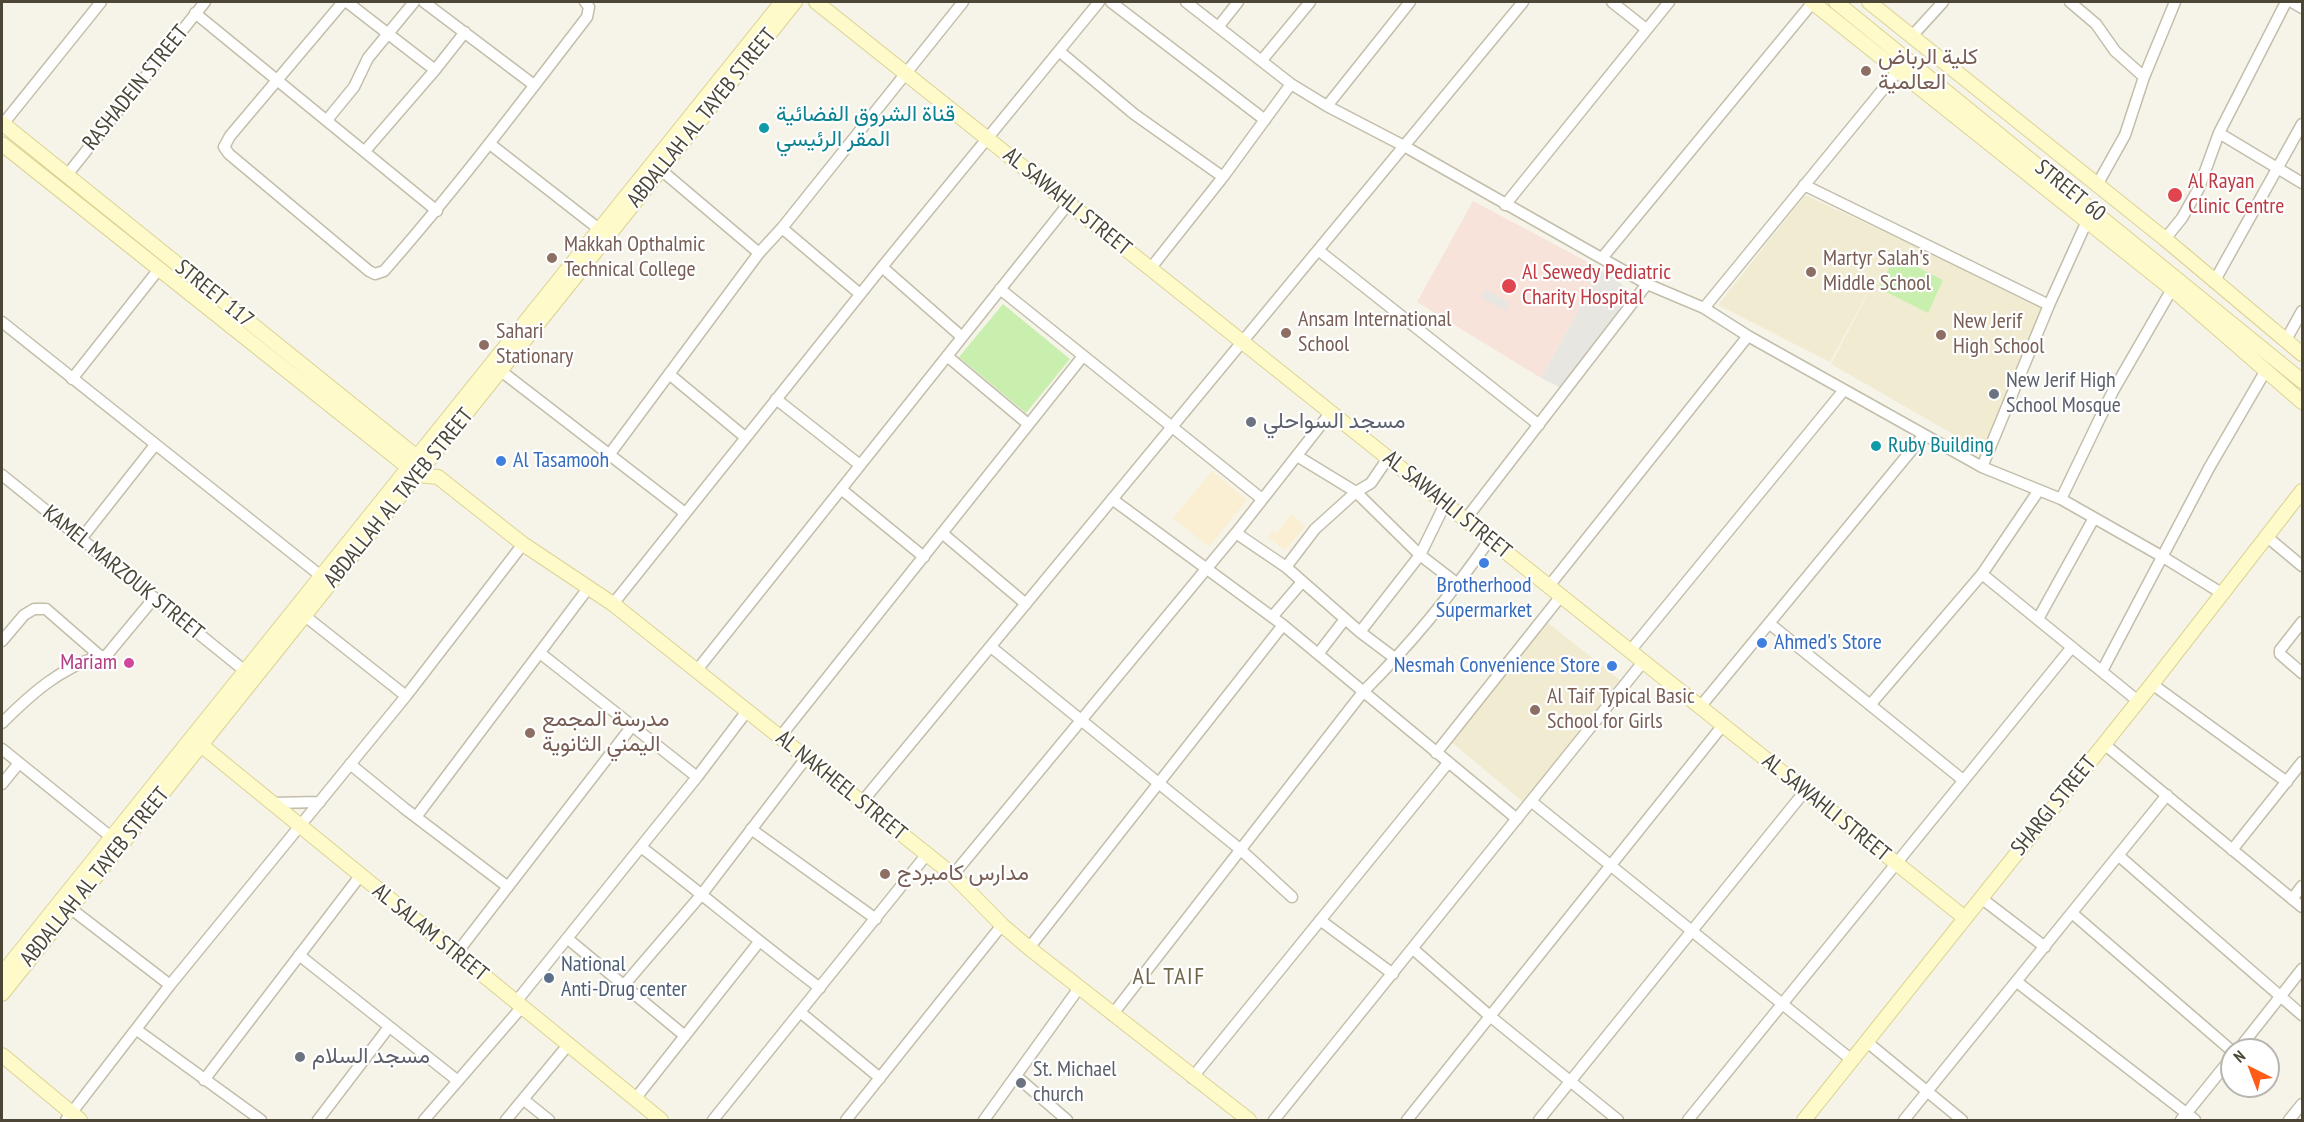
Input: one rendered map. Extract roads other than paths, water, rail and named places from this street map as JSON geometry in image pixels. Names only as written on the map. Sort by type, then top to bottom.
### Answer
[{"type":"street","points":[[2,124],[101,2]]},
{"type":"street","name":"RASHADEIN STREET","points":[[67,175],[205,2]]},
{"type":"street","points":[[435,70],[345,2],[230,136],[224,147],[229,154],[369,271],[375,274],[384,271],[437,211],[587,17],[589,7],[585,2]]},
{"type":"street","points":[[327,120],[354,87],[368,58],[414,2]]},
{"type":"street","points":[[424,2],[534,85]]},
{"type":"street","name":"AL SAWAHLI STREET","points":[[816,2],[1965,918]]},
{"type":"street","points":[[609,455],[759,253],[782,228],[963,2]]},
{"type":"street","points":[[613,604],[860,294],[1099,2]]},
{"type":"street","points":[[1111,2],[1265,120]]},
{"type":"street","points":[[1186,2],[1291,84],[1327,106],[1404,146],[1647,284],[1704,308],[1748,336],[1982,467],[2061,499],[2223,594]]},
{"type":"street","points":[[1219,26],[1238,2]]},
{"type":"street","points":[[1262,60],[1310,2]]},
{"type":"street","points":[[1327,106],[1410,2]]},
{"type":"street","points":[[862,802],[1523,2]]},
{"type":"street","points":[[1612,2],[1646,29]]},
{"type":"street","points":[[1505,205],[1669,2]]},
{"type":"street","points":[[1602,258],[1812,2],[2172,288],[2302,402]]},
{"type":"street","name":"STREET 60","points":[[1836,2],[2302,381]]},
{"type":"street","name":"STREET 60","points":[[1869,2],[2165,239],[2302,354]]},
{"type":"street","points":[[1912,36],[1943,2]]},
{"type":"street","points":[[2070,2],[2081,6],[2115,51],[2144,77]]},
{"type":"street","points":[[2097,185],[2125,135],[2144,77],[2175,2]]},
{"type":"street","points":[[2165,239],[2182,218],[2199,188],[2219,133],[2286,2]]},
{"type":"street","points":[[2292,2],[2302,8]]},
{"type":"street","name":"ABDALLAH AL TAYEB STREET","points":[[2,994],[196,741],[245,671],[321,576],[420,468],[501,371],[538,314],[660,170],[783,4]]},
{"type":"street","name":"ABDALLAH AL TAYEB STREET","points":[[2,974],[111,837],[305,616],[538,314],[599,229],[783,4]]},
{"type":"street","points":[[195,14],[437,211]]},
{"type":"street","points":[[365,151],[465,32]]},
{"type":"street","points":[[1059,51],[1134,114],[1223,177]]},
{"type":"street","points":[[1704,308],[1898,70]]},
{"type":"street","points":[[1150,269],[1223,177],[1291,84]]},
{"type":"street","name":"STREET 117","points":[[2,124],[67,175],[420,468]]},
{"type":"street","points":[[2214,282],[2302,124]]},
{"type":"street","points":[[2219,133],[2302,183]]},
{"type":"street","name":"STREET 117","points":[[2,144],[159,269],[420,468]]},
{"type":"street","points":[[490,144],[599,229]]},
{"type":"street","points":[[28,165],[39,153]]},
{"type":"street","points":[[660,170],[759,253]]},
{"type":"street","points":[[1804,185],[2049,305]]},
{"type":"street","points":[[697,670],[1069,203]]},
{"type":"street","points":[[1982,467],[2049,305],[2087,221]]},
{"type":"street","points":[[782,228],[860,294]]},
{"type":"street","points":[[1318,250],[1539,425]]},
{"type":"street","points":[[882,267],[962,337]]},
{"type":"street","points":[[72,378],[159,269]]},
{"type":"street","points":[[1465,520],[1647,284]]},
{"type":"street","points":[[2061,499],[2113,391],[2172,288]]},
{"type":"street","points":[[1000,289],[1262,499]]},
{"type":"street","points":[[2286,340],[2302,311]]},
{"type":"street","points":[[2,322],[321,576]]},
{"type":"street","points":[[1549,586],[1748,336]]},
{"type":"street","points":[[947,356],[1028,424]]},
{"type":"street","points":[[780,737],[1083,356]]},
{"type":"street","points":[[2102,671],[2209,468],[2266,370]]},
{"type":"street","points":[[501,371],[685,513]]},
{"type":"street","points":[[669,374],[745,437]]},
{"type":"street","points":[[1630,651],[1844,390]]},
{"type":"street","points":[[776,399],[860,465]]},
{"type":"street","points":[[953,875],[1236,533],[1330,412]]},
{"type":"street","points":[[1700,707],[1924,435]]},
{"type":"street","points":[[81,539],[155,445]]},
{"type":"street","points":[[1297,456],[1356,492],[1420,555],[1459,585]]},
{"type":"street","points":[[1286,567],[1315,529],[1356,492],[1371,483],[1388,458]]},
{"type":"street","name":"AL NAKHEEL STREET","points":[[420,468],[444,482],[524,544],[590,587],[697,670],[953,875],[1002,926],[1192,1078],[1249,1120]]},
{"type":"street","name":"KAMEL MARZOUK STREET","points":[[2,475],[245,671]]},
{"type":"street","points":[[841,489],[924,557]]},
{"type":"street","points":[[1870,705],[1982,574],[2039,490]]},
{"type":"street","name":"SHARGI STREET","points":[[1804,1120],[2152,684],[2302,491]]},
{"type":"street","points":[[1112,499],[1283,625],[1517,819]]},
{"type":"street","points":[[1360,632],[1420,555],[1446,504]]},
{"type":"street","points":[[2038,619],[2094,518]]},
{"type":"street","points":[[942,532],[1026,604]]},
{"type":"street","points":[[1236,533],[1286,567],[1360,632],[1396,659]]},
{"type":"street","points":[[2266,536],[2302,566]]},
{"type":"street","points":[[1112,1015],[1363,692],[1396,659],[1459,585],[1490,539]]},
{"type":"street","points":[[2,1055],[72,1118],[170,986],[406,696],[524,544]]},
{"type":"street","points":[[1982,574],[2138,701]]},
{"type":"street","points":[[1272,617],[1302,582]]},
{"type":"street","points":[[416,818],[590,587]]},
{"type":"street","points":[[1436,753],[1561,596]]},
{"type":"street","points":[[2,723],[28,697],[53,677],[83,661],[106,656],[153,598]]},
{"type":"street","points":[[2,641],[24,615],[34,609],[46,609],[100,656]]},
{"type":"street","points":[[305,616],[406,696]]},
{"type":"street","points":[[1318,654],[1345,619]]},
{"type":"street","points":[[2302,622],[2280,650],[2280,654],[2302,673]]},
{"type":"street","points":[[1770,624],[1963,780]]},
{"type":"street","points":[[1029,948],[1283,625]]},
{"type":"street","points":[[991,646],[1241,850],[1292,897]]},
{"type":"street","points":[[1688,1120],[1895,862],[2072,647]]},
{"type":"street","points":[[540,653],[697,777]]},
{"type":"street","points":[[1274,1120],[1643,662]]},
{"type":"street","points":[[2152,684],[2287,782]]},
{"type":"street","points":[[424,1120],[458,1082],[747,711]]},
{"type":"street","points":[[1407,1120],[1723,725]]},
{"type":"street","points":[[456,954],[632,726]]},
{"type":"street","name":"AL SALAM STREET","points":[[196,741],[661,1120]]},
{"type":"street","points":[[2104,744],[2302,907]]},
{"type":"street","points":[[2,749],[111,837]]},
{"type":"street","points":[[624,986],[702,894],[806,758]]},
{"type":"street","points":[[2232,850],[2302,762]]},
{"type":"street","points":[[2,784],[19,763]]},
{"type":"street","points":[[1192,1078],[1448,763]]},
{"type":"street","points":[[350,764],[416,818],[508,887]]},
{"type":"street","points":[[1539,1120],[1805,791]]},
{"type":"street","points":[[1904,1120],[2167,795]]},
{"type":"street","points":[[272,803],[320,802]]},
{"type":"street","points":[[1532,802],[1852,1061]]},
{"type":"street","points":[[751,829],[876,918]]},
{"type":"street","points":[[641,847],[820,988]]},
{"type":"street","points":[[713,1120],[927,854]]},
{"type":"street","points":[[2119,856],[2302,1015]]},
{"type":"street","points":[[204,1080],[360,876]]},
{"type":"street","points":[[2292,898],[2302,886]]},
{"type":"street","points":[[1981,898],[2045,947]]},
{"type":"street","points":[[70,908],[170,986]]},
{"type":"street","points":[[2072,913],[2220,1041]]},
{"type":"street","points":[[1320,920],[1393,974]]},
{"type":"street","points":[[846,1120],[1002,926]]},
{"type":"street","points":[[568,939],[685,1036]]},
{"type":"street","points":[[635,1099],[759,942]]},
{"type":"street","points":[[1413,949],[1491,1017],[1618,1120]]},
{"type":"street","points":[[299,955],[458,1082]]},
{"type":"street","points":[[2248,1038],[2302,969]]},
{"type":"street","points":[[2017,982],[2187,1118],[2220,1073]]},
{"type":"street","points":[[984,1120],[1079,988]]},
{"type":"street","points":[[800,1012],[880,1078]]},
{"type":"street","points":[[318,1120],[389,1027]]},
{"type":"street","points":[[137,1030],[261,1120]]},
{"type":"street","points":[[1867,1042],[1962,1120]]},
{"type":"street","points":[[507,1120],[568,1045]]},
{"type":"street","points":[[1016,1076],[1067,1120]]},
{"type":"street","points":[[524,1100],[549,1120]]},
{"type":"street","points":[[2289,1120],[2301,1110]]},
{"type":"place","name":"كلية الرباض العالمية","points":[[1866,71]]},
{"type":"place","name":"قناة الشروق الفضائية المقر الرئيسي","points":[[764,128]]},
{"type":"place","name":"Al Rayan Clinic Centre","points":[[2175,195]]},
{"type":"place","name":"Makkah Opthalmic Technical College","points":[[552,258]]},
{"type":"place","name":"Martyr Salah's Middle School","points":[[1811,272]]},
{"type":"place","name":"Al Sewedy Pediatric Charity Hospital","points":[[1509,286]]},
{"type":"place","name":"Ansam International School","points":[[1286,333]]},
{"type":"place","name":"New Jerif High School","points":[[1941,335]]},
{"type":"place","name":"Sahari Stationary","points":[[484,345]]},
{"type":"place","name":"New Jerif High School Mosque","points":[[1994,394]]},
{"type":"place","name":"مسجد السواحلي","points":[[1251,422]]},
{"type":"place","name":"Ruby Building","points":[[1876,446]]},
{"type":"place","name":"Al Tasamooh","points":[[501,461]]},
{"type":"place","name":"Brotherhood Supermarket","points":[[1484,563]]},
{"type":"place","name":"Ahmed's Store","points":[[1762,643]]},
{"type":"place","name":"Mariam","points":[[129,663]]},
{"type":"place","name":"Nesmah Convenience Store","points":[[1612,666]]},
{"type":"place","name":"Al Taif Typical Basic School for Girls","points":[[1535,710]]},
{"type":"place","name":"مدرسة المجمع اليمني الثانوية","points":[[530,733]]},
{"type":"place","name":"مدارس كامبردج","points":[[885,874]]},
{"type":"place","name":"National Anti-Drug center","points":[[549,978]]},
{"type":"place","name":"مسجد السلام","points":[[300,1057]]},
{"type":"place","name":"St. Michael church","points":[[1021,1083]]},
{"type":"district","name":"AL TAIF","points":[[1169,977]]}]
